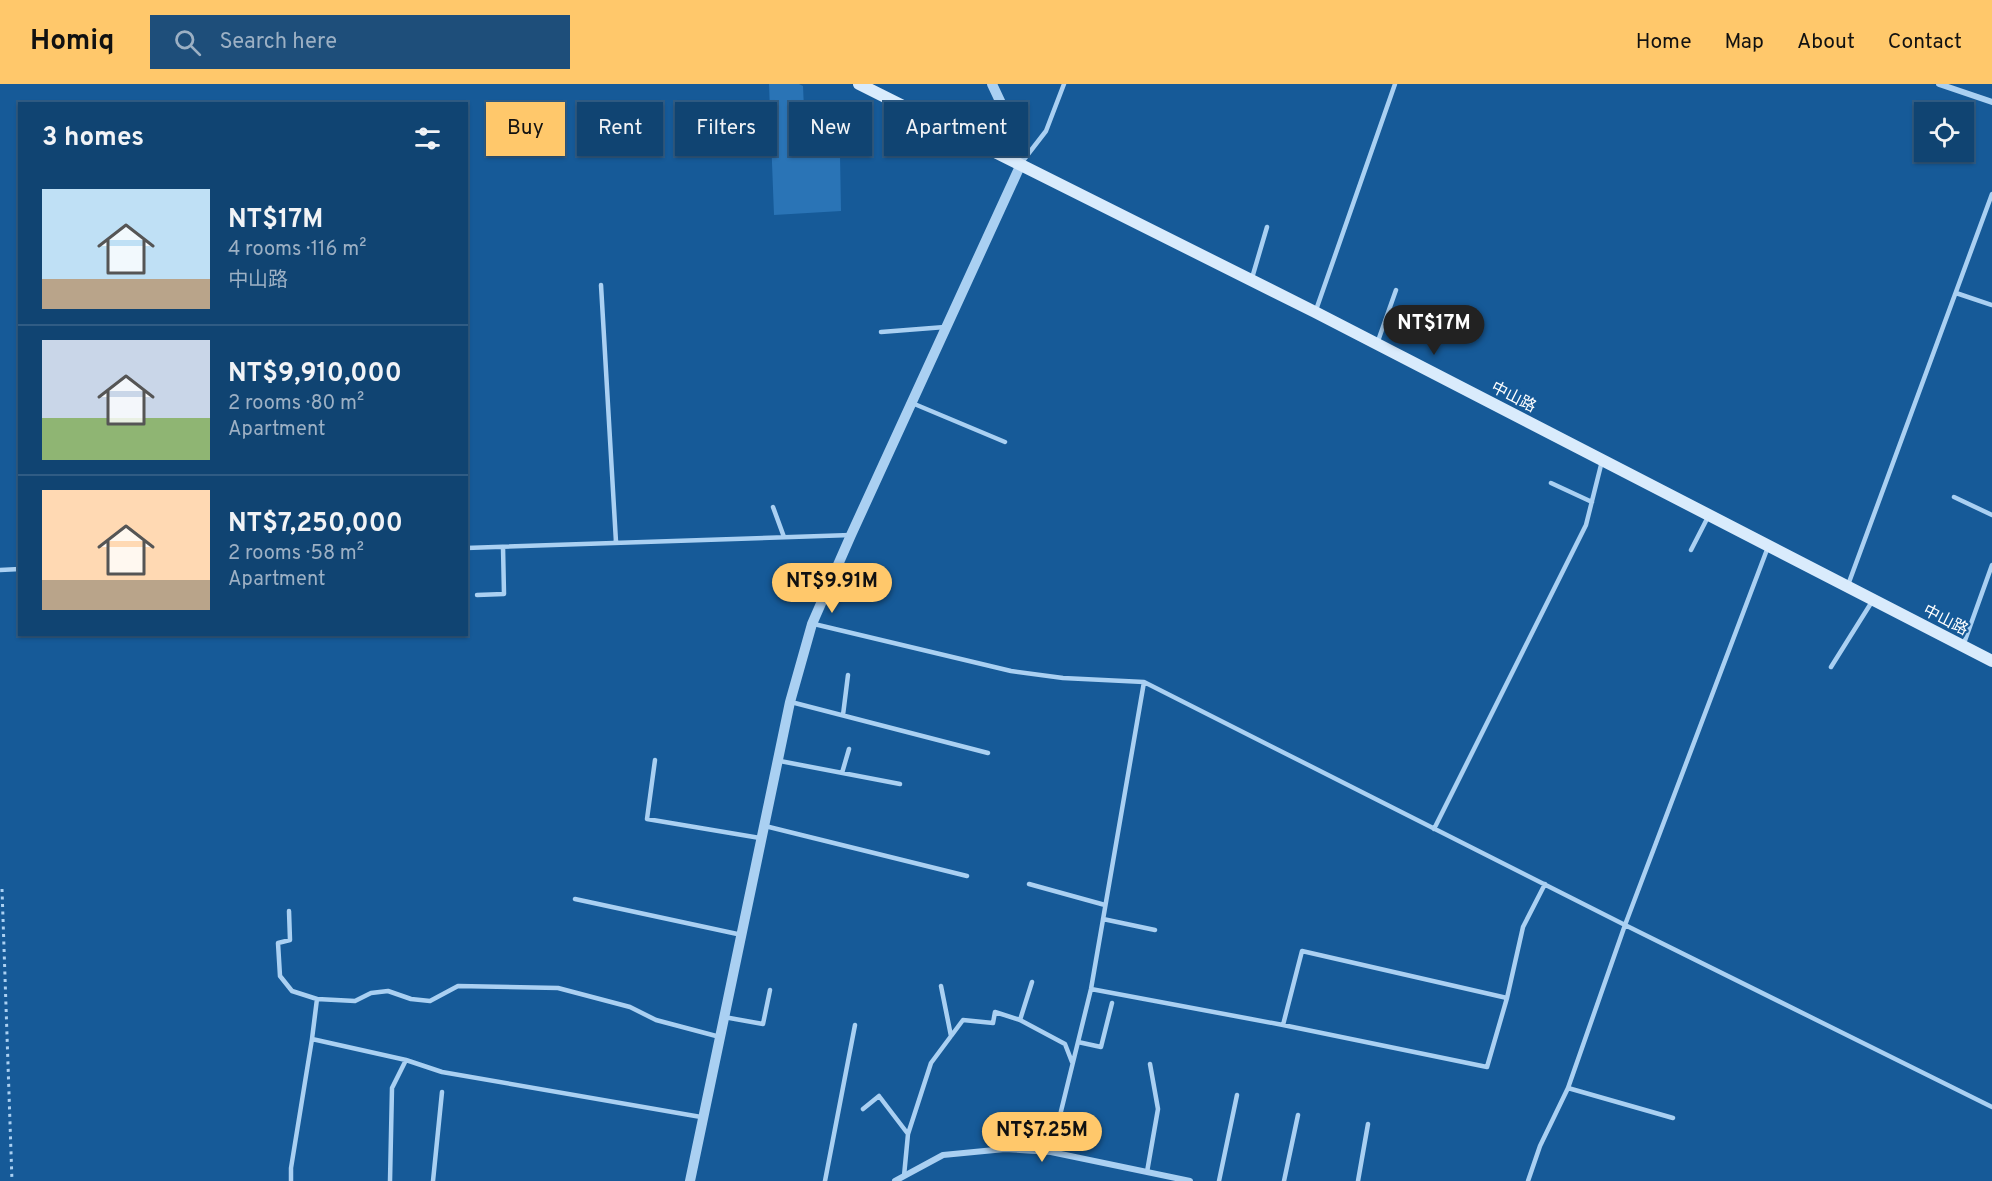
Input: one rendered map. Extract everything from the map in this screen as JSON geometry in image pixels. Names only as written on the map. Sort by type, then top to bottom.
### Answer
[{"type":"main road","name":"中山路","points":[[859,84],[1315,312],[1992,661]]},
{"type":"street","points":[[690,1181],[777,760],[790,702],[812,624],[850,535],[1021,164],[1017,136],[992,84]]},
{"type":"street","points":[[1939,84],[1992,102]]},
{"type":"street","points":[[895,1181],[943,1155],[1005,1149],[1051,1152],[1190,1181]]},
{"type":"lane","points":[[1021,164],[1046,131],[1064,84]]},
{"type":"lane","points":[[1315,312],[1395,84]]},
{"type":"lane","points":[[1847,587],[1992,194]]},
{"type":"lane","points":[[1251,280],[1267,227]]},
{"type":"lane","points":[[602,285],[616,542]]},
{"type":"lane","points":[[1377,344],[1396,290]]},
{"type":"lane","points":[[1956,293],[1992,305]]},
{"type":"lane","points":[[881,332],[947,327]]},
{"type":"lane","points":[[912,403],[1005,442]]},
{"type":"lane","points":[[1434,829],[1586,525],[1602,460]]},
{"type":"lane","points":[[1551,483],[1592,502]]},
{"type":"lane","points":[[1954,497],[1992,515]]},
{"type":"lane","points":[[773,507],[784,537]]},
{"type":"lane","points":[[1691,550],[1709,515]]},
{"type":"lane","points":[[468,548],[850,535]]},
{"type":"lane","points":[[1528,1181],[1540,1146],[1568,1088],[1625,925],[1768,546]]},
{"type":"lane","points":[[477,595],[504,594],[503,547]]},
{"type":"lane","points":[[1963,646],[1992,565]]},
{"type":"lane","points":[[0,570],[18,569]]},
{"type":"lane","points":[[1831,668],[1873,600]]},
{"type":"lane","points":[[812,624],[1011,671],[1064,678],[1144,682],[1992,1107]]},
{"type":"lane","points":[[843,715],[848,675]]},
{"type":"lane","points":[[1051,1152],[1091,989],[1144,682]]},
{"type":"lane","points":[[790,702],[988,753]]},
{"type":"lane","points":[[842,773],[849,749]]},
{"type":"lane","points":[[655,760],[647,819],[760,838]]},
{"type":"lane","points":[[777,760],[900,784]]},
{"type":"lane","points":[[763,825],[967,876]]},
{"type":"lane","points":[[1029,884],[1105,906]]},
{"type":"lane","points":[[1091,989],[1487,1067],[1507,998],[1523,927],[1545,884]]},
{"type":"lane","points":[[575,898],[742,935]]},
{"type":"lane","points":[[289,911],[290,940],[278,943],[280,976],[292,991],[317,999],[355,1001],[371,993],[388,991],[411,999],[430,1000],[458,986],[558,988],[630,1007],[656,1020],[720,1037]]},
{"type":"lane","points":[[1103,919],[1155,930]]},
{"type":"lane","points":[[1283,1025],[1302,951],[1507,998]]},
{"type":"lane","points":[[1020,1020],[1032,982]]},
{"type":"lane","points":[[941,986],[951,1036]]},
{"type":"lane","points":[[724,1017],[763,1024],[770,990]]},
{"type":"lane","points":[[291,1181],[291,1168],[317,999]]},
{"type":"lane","points":[[1078,1042],[1101,1047],[1112,1003]]},
{"type":"lane","points":[[904,1176],[908,1134],[930,1063],[963,1020],[993,1023],[995,1012],[1020,1020],[1065,1044],[1073,1063]]},
{"type":"lane","points":[[825,1181],[855,1025]]},
{"type":"lane","points":[[312,1039],[406,1060],[442,1072],[704,1118]]},
{"type":"lane","points":[[390,1181],[392,1088],[406,1060]]},
{"type":"lane","points":[[1147,1172],[1158,1109],[1150,1064]]},
{"type":"lane","points":[[1568,1088],[1673,1118]]},
{"type":"lane","points":[[433,1181],[442,1092]]},
{"type":"lane","points":[[1219,1181],[1237,1095]]},
{"type":"lane","points":[[863,1109],[879,1096],[908,1134]]},
{"type":"lane","points":[[1284,1181],[1298,1115]]},
{"type":"lane","points":[[1359,1181],[1368,1124]]},
{"type":"path","points":[[2,889],[12,1181]]},
{"type":"shaded area","points":[[769,84],[803,86],[804,102],[789,102],[789,156],[840,156],[841,211],[774,215],[772,156],[777,156],[777,102],[770,102]]}]
